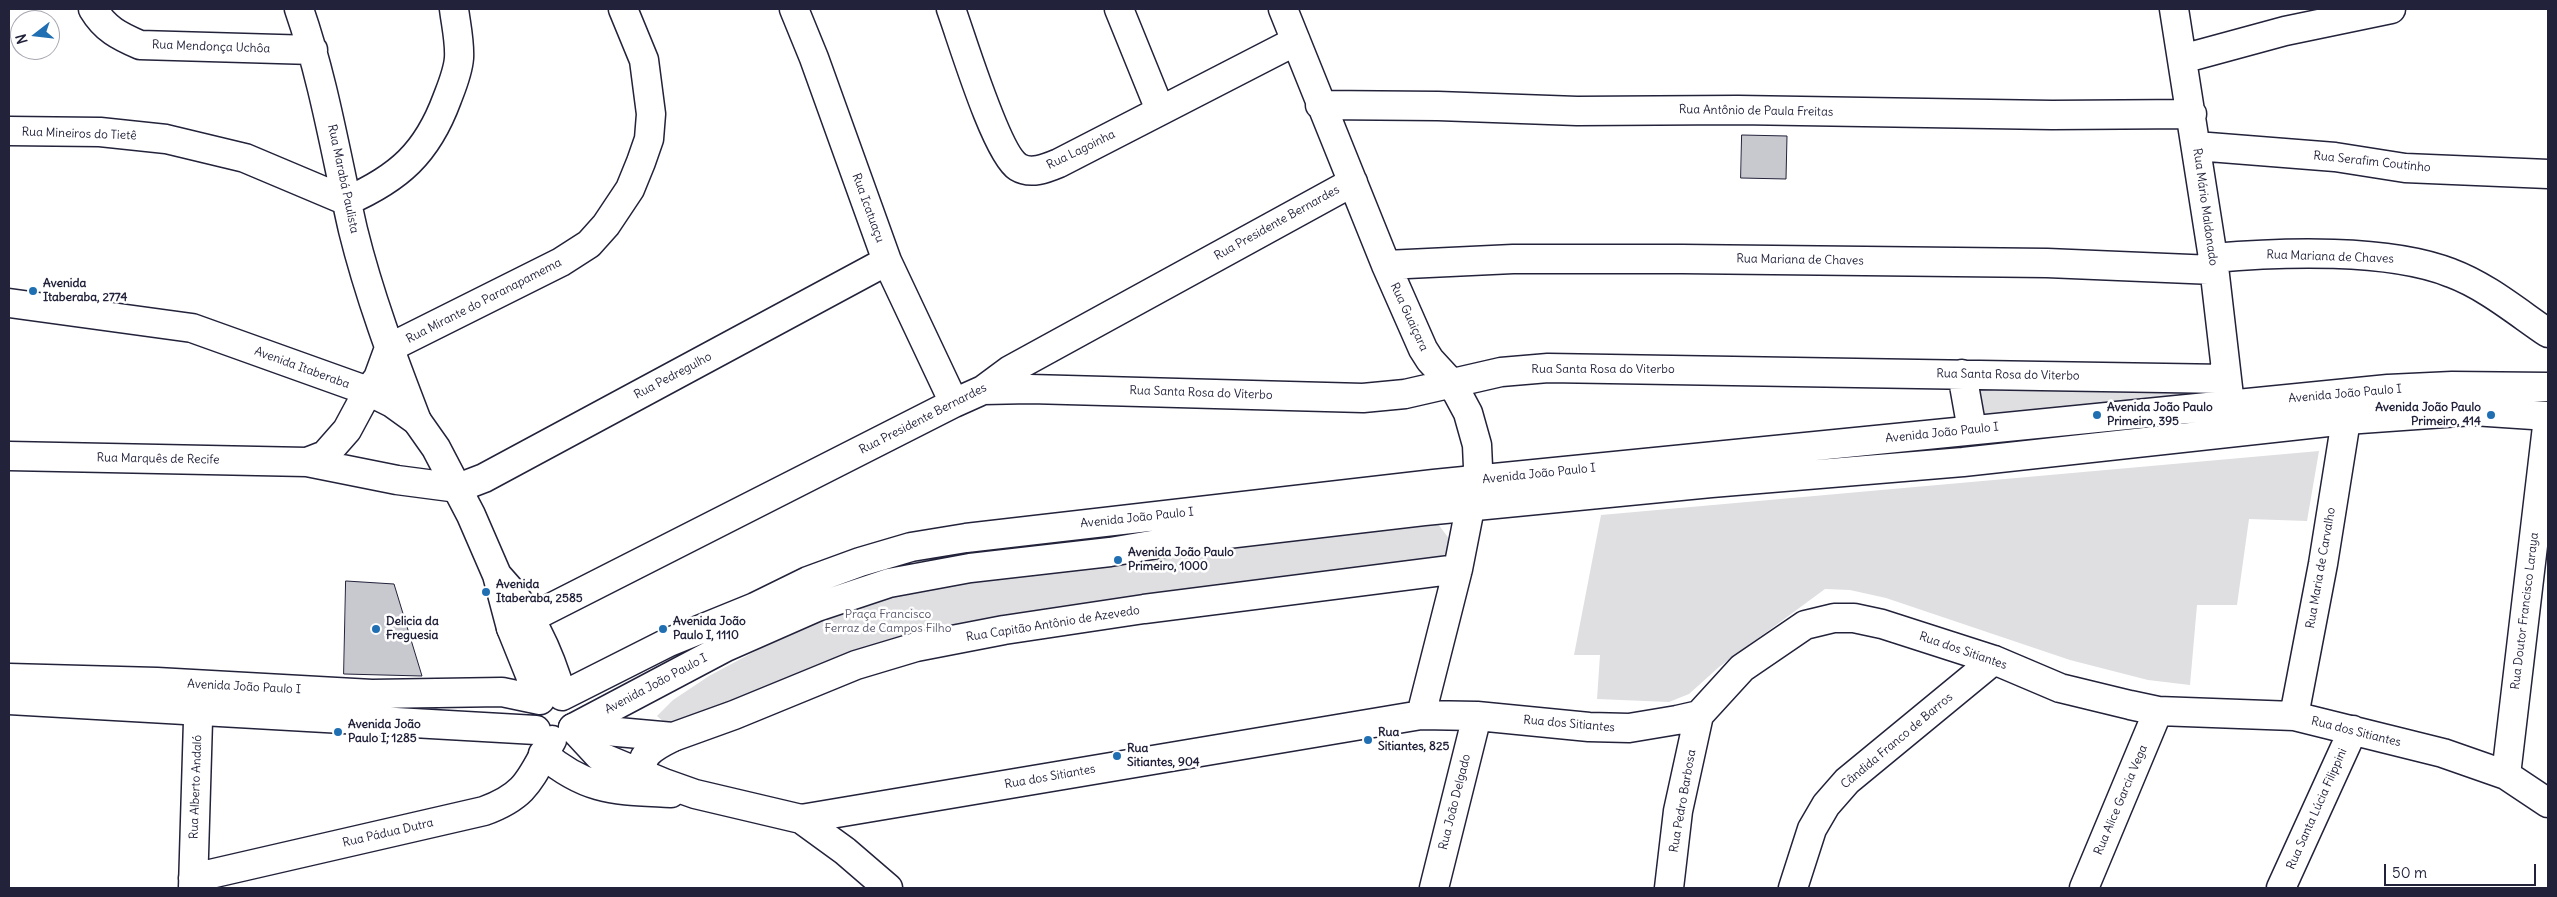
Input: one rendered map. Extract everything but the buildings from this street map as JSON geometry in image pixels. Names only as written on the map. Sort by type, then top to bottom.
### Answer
[{"type":"street","name":"Rua Mendonça Uchôa","points":[[93,9],[102,23],[114,34],[140,45],[314,50]]},
{"type":"street","name":"Rua Marabá Paulista","points":[[300,9],[314,50],[354,232],[389,348],[417,421]]},
{"type":"street","points":[[347,202],[376,188],[400,172],[422,149],[442,113],[454,80],[459,58],[454,9]]},
{"type":"street","name":"Rua Mirante do Paranapamema","points":[[389,348],[561,262],[589,244],[606,225],[630,188],[641,162],[649,139],[651,114],[644,60],[623,9]]},
{"type":"street","name":"Rua Icatuaçu","points":[[794,9],[814,58],[887,261],[954,403]]},
{"type":"street","name":"Rua Lagoinha","points":[[950,9],[991,120],[1005,151],[1014,164],[1020,168],[1036,170],[1047,168],[1296,41]]},
{"type":"street","points":[[1119,9],[1160,110]]},
{"type":"street","name":"Rua Guaiçara","points":[[1283,9],[1320,105],[1423,349],[1430,360],[1453,385],[1473,427],[1476,446],[1476,480],[1472,507],[1421,715]]},
{"type":"street","name":"Rua Mário Maldonado","points":[[2174,9],[2192,114],[2214,264],[2228,392]]},
{"type":"street","points":[[2182,59],[2285,31],[2391,9]]},
{"type":"street","name":"Rua Antônio de Paula Freitas","points":[[1320,105],[1438,106],[1577,111],[1738,110],[2192,114]]},
{"type":"street","name":"Rua Mineiros do Tietê","points":[[9,131],[100,132],[166,139],[245,158],[347,202]]},
{"type":"street","name":"Rua Serafim Coutinho","points":[[2196,146],[2335,157],[2405,168],[2548,174]]},
{"type":"street","name":"Rua Presidente Bernardes","points":[[521,624],[954,403],[983,390],[1010,370],[1353,182]]},
{"type":"street","name":"Rua Mariana de Chaves","points":[[1386,265],[1513,259],[2214,264],[2310,255],[2409,260],[2452,273],[2482,288],[2548,333]]},
{"type":"street","name":"Rua Pedregulho","points":[[458,488],[493,473],[887,261]]},
{"type":"street","name":"Avenida Itaberaba","points":[[9,303],[192,328],[368,391],[392,403],[417,421],[436,448],[458,488],[521,624],[551,698]]},
{"type":"street","points":[[368,391],[378,378],[389,348]]},
{"type":"street","name":"Rua Santa Rosa do Viterbo","points":[[983,390],[1030,388],[1363,398],[1405,394],[1453,385],[1501,372],[1548,368],[1962,374],[2228,392]]},
{"type":"street","points":[[1962,374],[1972,430]]},
{"type":"street","name":"Avenida João Paulo I","points":[[199,699],[217,685],[372,694],[502,692],[551,698],[669,642],[755,607],[808,581],[860,562],[911,547],[1034,529],[1476,480],[1972,430],[2228,392],[2460,386],[2548,387]]},
{"type":"street","name":"Rua Marquês de Recife","points":[[307,462],[325,455],[347,430],[368,391]]},
{"type":"street","points":[[2147,442],[2171,426],[2222,418],[2228,413],[2228,392]]},
{"type":"street","name":"Avenida João Paulo I","points":[[9,700],[199,699],[551,738],[726,647],[817,607],[889,583],[970,568],[1110,552],[1193,538],[1472,507],[1711,483],[1963,462],[2346,420],[2473,411],[2548,417]]},
{"type":"street","name":"Rua Doutor Francisco Laraya","points":[[2506,775],[2541,556],[2548,417]]},
{"type":"street","name":"Rua Maria de Carvalho","points":[[2294,716],[2323,564],[2346,420]]},
{"type":"street","points":[[347,430],[351,456],[360,470],[366,474]]},
{"type":"street","name":"Rua Marquês de Recife","points":[[9,456],[307,462],[366,474],[458,488]]},
{"type":"street","name":"Rua Capitão Antônio de Azevedo","points":[[551,738],[674,737],[856,665],[916,647],[1004,630],[1144,609],[1458,568]]},
{"type":"street","name":"Rua dos Sitiantes","points":[[801,819],[1421,715],[1477,716],[1588,728],[1629,728],[1699,715],[1742,668],[1759,654],[1805,625],[1834,618],[1854,618],[1882,624],[1994,660],[2060,688],[2158,711],[2294,716],[2443,753],[2506,775],[2548,803]]},
{"type":"street","name":"Cândida Franco de Barros","points":[[1793,888],[1812,829],[1826,805],[1847,781],[1994,660]]},
{"type":"street","name":"Avenida João Paulo I","points":[[9,678],[157,682],[199,699]]},
{"type":"street","points":[[551,738],[577,719],[576,712],[568,700],[551,698],[532,712],[532,720],[551,738],[695,794],[801,819],[845,851],[888,888]]},
{"type":"street","name":"Rua Alberto Andaló","points":[[193,883],[199,699]]},
{"type":"street","name":"Rua Alice Garcia Vega","points":[[2084,888],[2158,711]]},
{"type":"street","name":"Rua Pedro Barbosa","points":[[1670,888],[1678,811],[1699,715]]},
{"type":"street","name":"Rua João Delgado","points":[[1434,888],[1477,716]]},
{"type":"street","name":"Rua Santa Lúcia Filippini","points":[[2281,888],[2353,730]]},
{"type":"street","points":[[646,775],[643,767],[644,757],[652,749],[674,737]]},
{"type":"street","points":[[551,738],[560,769],[586,783],[609,788],[695,794]]},
{"type":"street","name":"Rua Pádua Dutra","points":[[193,883],[491,808],[504,803],[523,790],[551,738]]},
{"type":"green space","points":[[1957,380],[2160,386],[2230,405],[1992,428]]},
{"type":"green space","points":[[2319,451],[2307,521],[2249,519],[2237,605],[2197,605],[2190,685],[2148,680],[2070,660],[1886,598],[1850,590],[1825,589],[1719,667],[1689,694],[1669,702],[1597,699],[1600,655],[1574,655],[1601,515]]},
{"type":"green space","name":"Praça Francisco Ferraz de Campos Filho","points":[[1435,520],[1453,544],[1448,559],[1105,607],[674,731],[657,716],[673,700],[709,676],[778,639],[880,597],[937,584]]},
{"type":"place","name":"Avenida Itaberaba, 2774","points":[[33,291]]},
{"type":"place","name":"Avenida João Paulo Primeiro, 395","points":[[2097,415]]},
{"type":"place","name":"Avenida João Paulo Primeiro, 414","points":[[2491,415]]},
{"type":"place","name":"Avenida João Paulo Primeiro, 1000","points":[[1118,560]]},
{"type":"place","name":"Avenida Itaberaba, 2585","points":[[486,592]]},
{"type":"place","name":"Delicia da Freguesia","points":[[376,629]]},
{"type":"place","name":"Avenida João Paulo I, 1110","points":[[663,629]]},
{"type":"place","name":"Avenida João Paulo I, 1285","points":[[338,732]]},
{"type":"place","name":"Rua Sitiantes, 825","points":[[1368,740]]},
{"type":"place","name":"Rua Sitiantes, 904","points":[[1117,756]]}]
